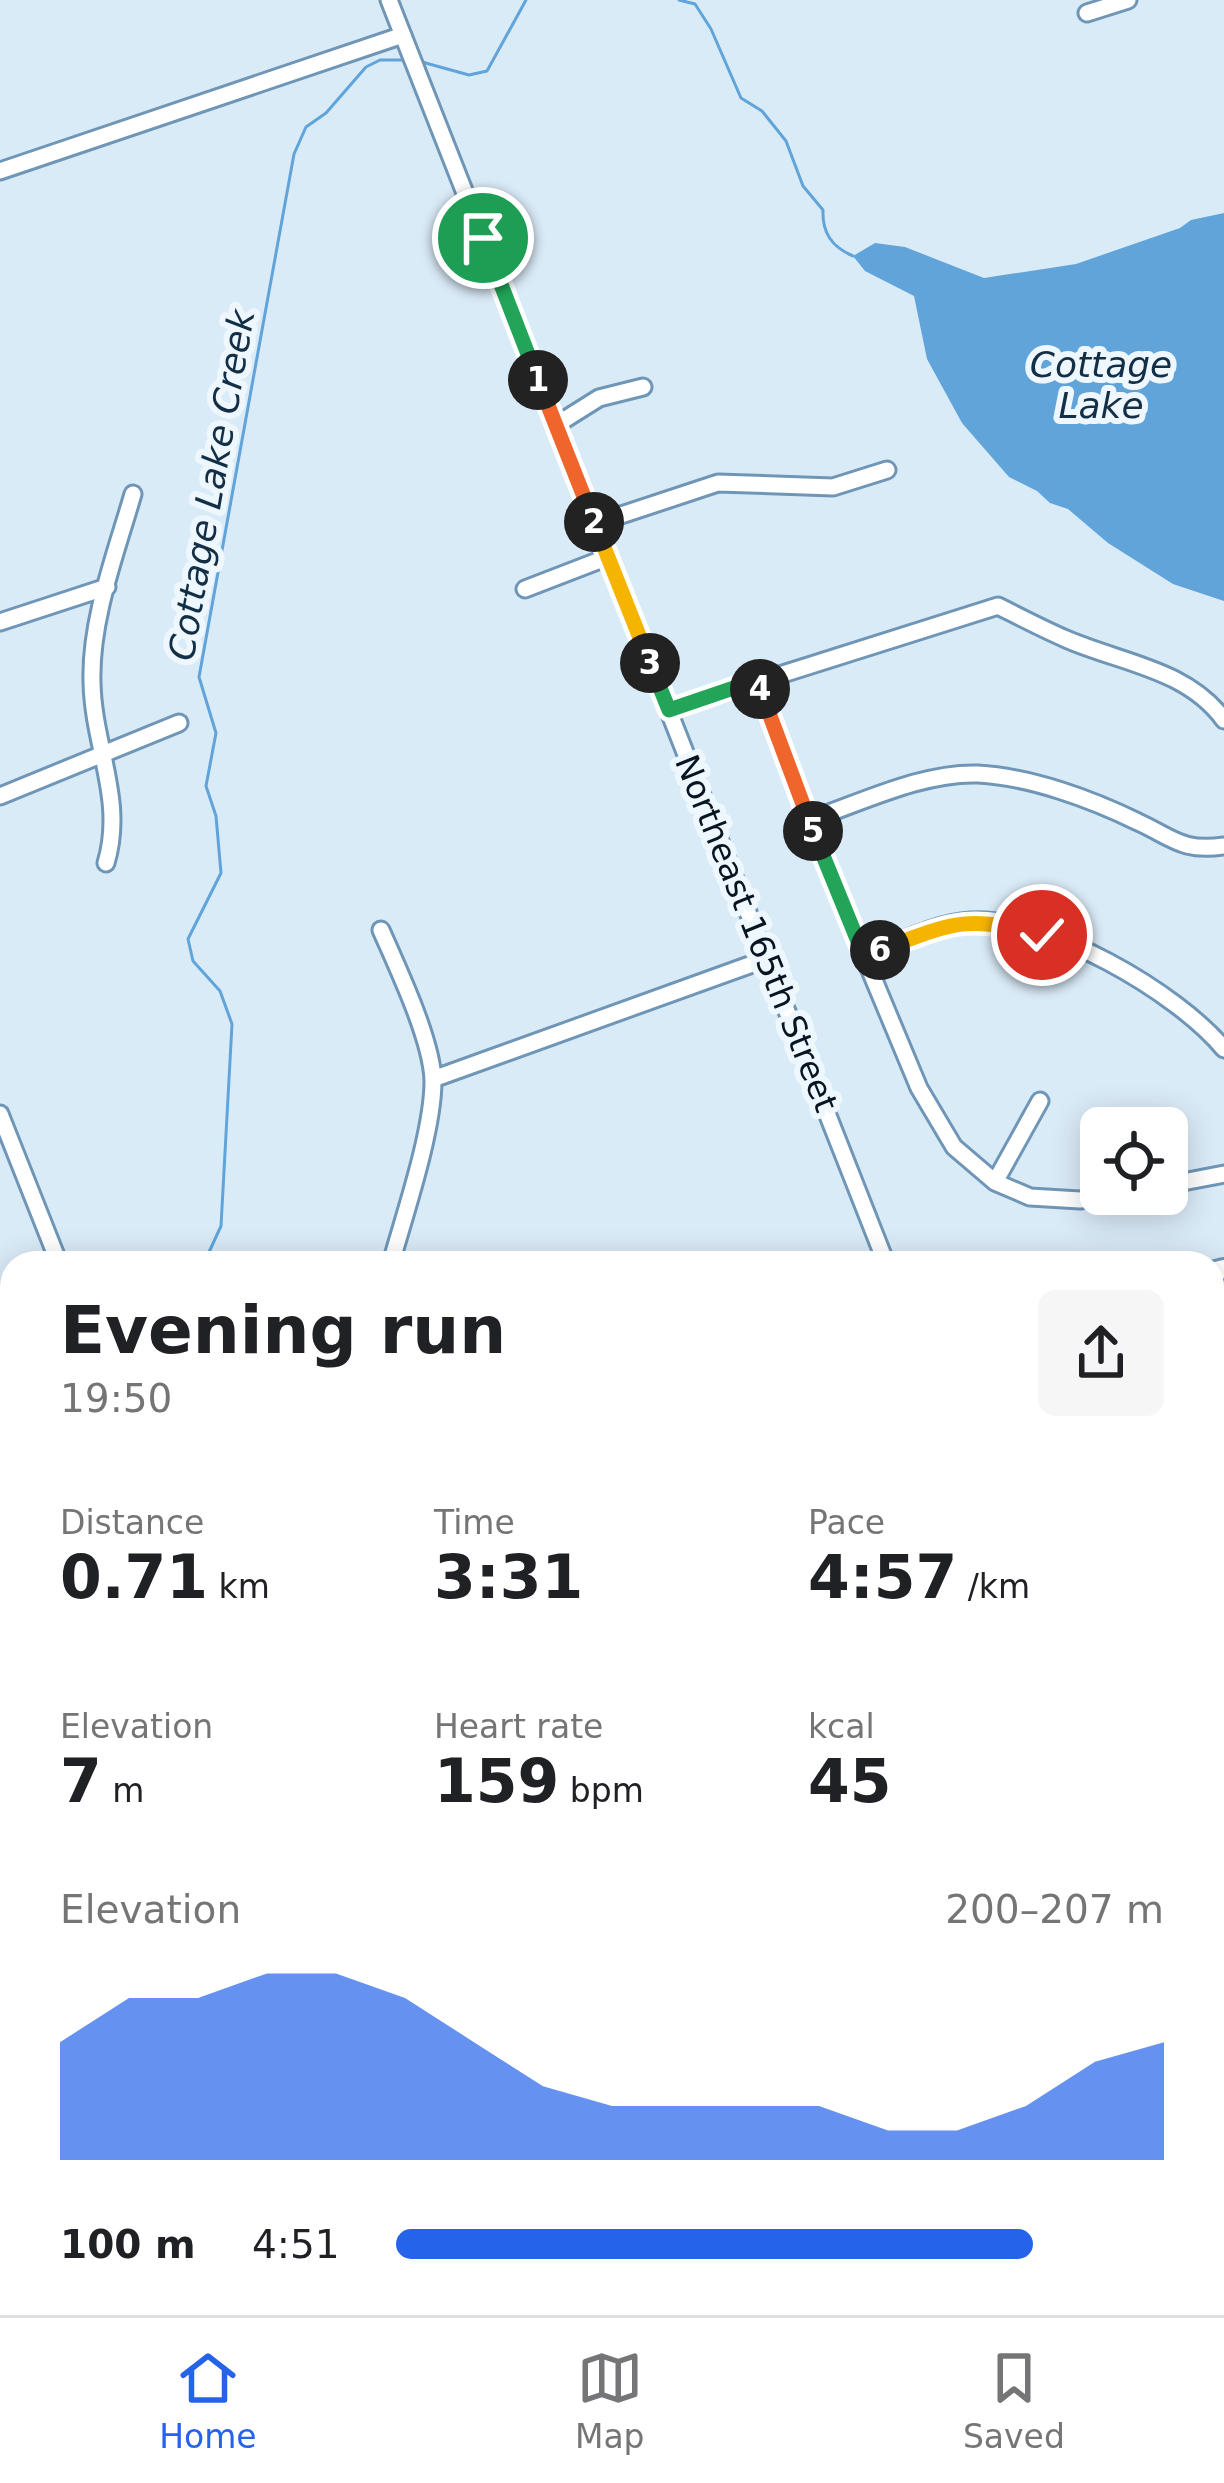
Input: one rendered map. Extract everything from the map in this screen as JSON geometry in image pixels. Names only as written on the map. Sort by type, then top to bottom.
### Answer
[{"type":"street","name":"Northeast 165th Street","points":[[389,0],[881,1251]]},
{"type":"street","points":[[1087,13],[1121,1]]},
{"type":"street","points":[[0,171],[405,41]]},
{"type":"street","points":[[556,425],[599,398],[643,387]]},
{"type":"street","points":[[594,524],[718,483],[833,487],[887,470]]},
{"type":"street","points":[[106,863],[114,835],[92,665],[107,586],[133,494]]},
{"type":"street","points":[[525,589],[608,557]]},
{"type":"street","points":[[0,622],[107,586]]},
{"type":"street","points":[[669,710],[998,605],[1068,640],[1170,675],[1211,702],[1224,720]]},
{"type":"street","points":[[757,680],[864,956],[938,1123],[954,1147],[995,1182],[1030,1197],[1080,1198]]},
{"type":"street","points":[[0,796],[179,723]]},
{"type":"street","points":[[809,820],[926,781],[979,775],[1023,781],[1092,804],[1140,822],[1177,845],[1224,846]]},
{"type":"street","points":[[864,956],[968,920],[995,922],[1095,955],[1142,979],[1186,1011],[1224,1049]]},
{"type":"street","points":[[381,931],[413,1009],[433,1079],[394,1251]]},
{"type":"street","points":[[433,1079],[766,958]]},
{"type":"street","points":[[995,1182],[1040,1101]]},
{"type":"street","points":[[0,1114],[54,1251]]},
{"type":"street","points":[[1188,1181],[1224,1174]]},
{"type":"street","points":[[0,1702],[0,1732]]},
{"type":"water","name":"Cottage Lake","points":[[1224,213],[1224,601],[1173,584],[1108,543],[1068,509],[1009,477],[962,423],[927,359],[914,296],[865,271],[853,256],[875,243],[905,247],[984,278],[1076,264],[1191,220]]},
{"type":"waterway","name":"Cottage Lake Creek","points":[[422,62],[469,75],[487,71],[526,0]]},
{"type":"waterway","name":"Cottage Lake Creek","points":[[679,0],[695,4],[741,98],[762,111],[786,141],[803,186],[823,210],[830,238],[853,256]]},
{"type":"waterway","name":"Cottage Lake Creek","points":[[210,1251],[221,1226],[232,1024],[220,991],[193,961],[188,939],[221,873],[216,816],[206,786],[216,733],[199,677],[294,154],[306,127],[326,113],[366,67],[380,60],[407,60]]},
{"type":"route","points":[[483,238],[669,710],[757,680],[864,956],[968,920],[1042,935]]}]
